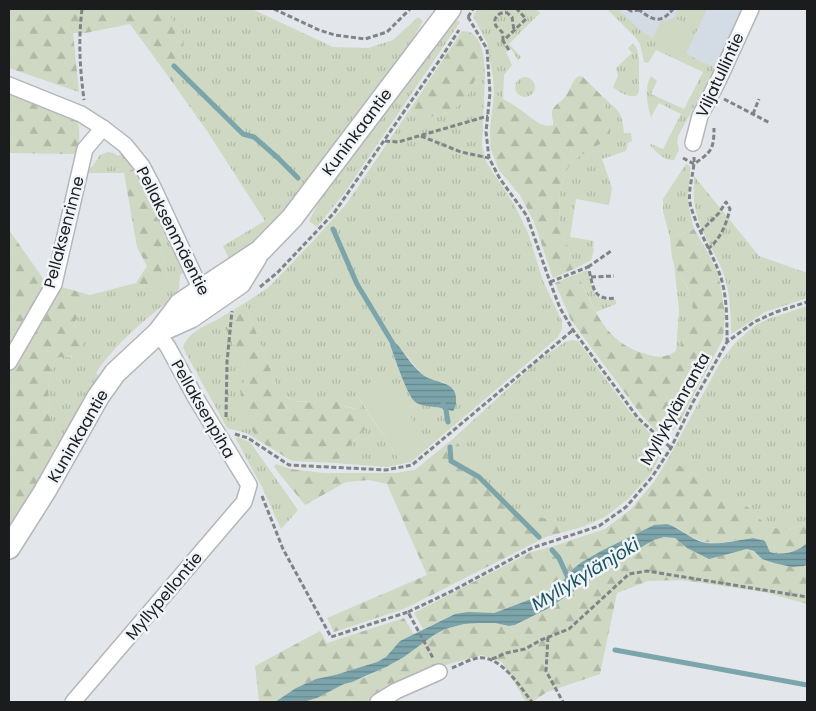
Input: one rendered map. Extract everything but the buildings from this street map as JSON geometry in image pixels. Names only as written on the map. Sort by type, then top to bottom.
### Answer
[{"type":"main road","name":"Kuninkaantie","points":[[9,548],[45,491],[98,397],[116,373],[158,333],[191,317],[205,297],[240,284],[260,251],[292,218],[459,13]]},
{"type":"street","name":"Viljatullintie","points":[[693,143],[700,116],[751,9]]},
{"type":"street","name":"Pellaksenmäentie","points":[[9,85],[82,114],[125,145],[142,166],[205,297]]},
{"type":"street","name":"Pellaksenrinne","points":[[9,362],[54,284],[85,149],[103,128]]},
{"type":"street","name":"Pellaksenpiha","points":[[158,333],[168,347],[194,396],[254,488]]},
{"type":"street","name":"Myllypellontie","points":[[73,702],[254,488]]},
{"type":"street","points":[[378,702],[396,691],[439,672]]},
{"type":"path","points":[[82,9],[79,34],[80,70],[84,104]]},
{"type":"path","points":[[274,9],[319,30],[335,35],[365,39],[388,32],[410,9]]},
{"type":"path","points":[[503,41],[526,19],[517,9]]},
{"type":"path","points":[[628,9],[632,11],[639,10],[656,20],[662,19],[673,9]]},
{"type":"path","points":[[509,50],[503,41],[502,33],[496,26],[495,21],[500,13],[506,10],[512,17],[514,30]]},
{"type":"path","points":[[459,13],[487,50],[490,93],[486,132],[489,158],[500,179],[527,216],[560,308],[573,330],[638,418],[671,448]]},
{"type":"path","points":[[719,96],[770,123]]},
{"type":"path","points":[[753,114],[759,99]]},
{"type":"path","points":[[384,141],[398,142],[488,116]]},
{"type":"path","points":[[419,136],[461,152],[489,158]]},
{"type":"path","points":[[693,143],[694,164],[690,206],[721,277],[726,309],[727,342]]},
{"type":"path","points":[[700,232],[719,213],[726,202],[730,209],[727,222],[722,234],[708,249]]},
{"type":"path","points":[[550,282],[588,267],[612,251]]},
{"type":"path","points":[[588,267],[596,294],[601,297],[616,298]]},
{"type":"path","points":[[591,277],[614,276]]},
{"type":"path","name":"Myllykylänranta","points":[[254,488],[283,549],[331,637],[408,612],[454,590],[532,548],[599,526],[626,506],[652,477],[671,448],[693,402],[727,342],[754,322],[776,312],[807,302]]},
{"type":"path","points":[[226,421],[227,362],[232,306]]},
{"type":"path","points":[[233,433],[248,438],[289,465],[386,470],[412,466],[573,330]]},
{"type":"path","points":[[439,672],[479,658],[492,659],[506,653],[525,649],[569,629],[629,574],[647,571],[807,597]]},
{"type":"path","points":[[408,612],[432,656]]},
{"type":"path","points":[[548,637],[546,671],[563,702]]},
{"type":"path","points":[[492,659],[503,667],[532,702]]},
{"type":"shaded area","points":[[610,9],[744,9],[713,74],[636,35]]},
{"type":"green space","points":[[9,9],[166,9],[184,40],[180,73],[173,83],[130,24],[85,33],[73,33],[79,92],[9,68]]},
{"type":"green space","points":[[166,9],[252,9],[333,47],[368,48],[393,40],[418,17],[423,21],[407,50],[283,215],[231,263],[223,246],[265,221],[207,131],[173,83],[180,73]]},
{"type":"green space","points":[[477,9],[536,9],[540,13],[509,44],[521,57],[518,60],[511,49],[506,52],[512,65],[504,75],[503,99],[494,94],[487,43],[473,16]]},
{"type":"green space","points":[[607,9],[618,9],[641,31],[653,38],[694,27],[674,18],[678,9],[707,9],[686,54],[713,67],[715,61],[719,62],[678,136],[679,150],[674,160],[664,158],[650,146],[651,144],[663,149],[681,114],[659,103],[651,117],[648,107],[647,85],[651,76],[657,81],[651,94],[684,109],[703,72],[656,50],[648,63],[644,62],[640,44]]},
{"type":"green space","points":[[452,17],[460,22],[343,195],[317,227],[309,221],[322,196]]},
{"type":"green space","points":[[674,18],[695,26],[683,52],[653,38],[661,21]]},
{"type":"green space","points":[[462,31],[470,32],[481,45],[485,74],[476,78],[467,96],[453,110],[438,116],[425,117],[409,111]]},
{"type":"green space","points":[[633,43],[637,49],[639,61],[639,92],[636,96],[630,96],[613,87],[618,76],[616,68],[632,53],[628,48]]},
{"type":"green space","points":[[485,74],[482,146],[486,162],[514,204],[528,233],[543,281],[562,321],[562,329],[558,337],[411,462],[387,467],[335,463],[373,420],[399,459],[426,441],[355,392],[365,408],[347,407],[328,399],[312,402],[293,401],[281,393],[245,303],[269,287],[347,203],[409,111],[425,117],[438,116],[453,110],[467,96],[476,78]],"holes":[[[397,344],[428,379],[445,383],[422,405],[415,402],[409,394]]]},
{"type":"green space","points":[[579,76],[583,77],[602,96],[610,124],[610,134],[607,141],[573,160],[566,172],[560,190],[559,228],[576,268],[553,278],[534,222],[520,195],[499,170],[491,150],[490,129],[494,94],[539,123],[548,126],[553,125],[553,109],[565,97],[574,80]]},
{"type":"green space","points":[[525,77],[532,80],[535,87],[532,94],[525,97],[518,94],[515,87],[518,80]]},
{"type":"green space","points":[[9,91],[77,120],[79,141],[77,154],[9,153]]},
{"type":"green space","points":[[602,96],[620,115],[624,133],[631,133],[632,141],[628,143],[626,151],[602,159],[612,188],[609,205],[576,199],[570,237],[594,241],[594,249],[591,260],[576,268],[559,228],[560,190],[566,172],[573,160],[607,141],[610,124]]},
{"type":"green space","points":[[108,152],[118,156],[123,153],[136,168],[124,173],[85,173],[87,167],[92,167],[100,155]]},
{"type":"green space","points":[[686,164],[690,166],[688,200],[694,229],[670,238],[663,211],[663,199]]},
{"type":"green space","points":[[136,168],[169,233],[164,235],[161,246],[167,279],[153,291],[136,283],[147,266],[137,247],[124,173]]},
{"type":"green space","points":[[694,176],[759,256],[807,273],[807,298],[765,312],[731,333],[730,304],[726,282],[721,266],[697,216],[694,199]]},
{"type":"green space","points":[[694,229],[717,271],[725,315],[723,339],[677,427],[669,433],[661,433],[655,430],[639,412],[571,320],[555,283],[577,274],[602,323],[620,342],[632,349],[652,356],[662,357],[671,354],[675,352],[689,334],[694,315],[688,288],[673,261],[670,238]]},
{"type":"green space","points":[[9,230],[47,284],[9,350]]},
{"type":"green space","points":[[169,233],[184,272],[180,275],[179,289],[174,296],[122,341],[104,362],[96,373],[99,376],[61,450],[54,440],[50,415],[48,388],[52,364],[59,357],[72,357],[81,335],[74,324],[90,295],[136,283],[153,291],[163,284],[167,279],[161,246],[164,235]]},
{"type":"green space","points":[[674,264],[687,287],[695,313],[692,330],[676,352],[679,309]]},
{"type":"green space","points":[[587,270],[595,295],[603,300],[616,300],[616,304],[596,312],[577,274]]},
{"type":"green space","points":[[58,286],[90,295],[74,324],[84,343],[74,355],[59,357],[52,364],[48,388],[50,415],[54,440],[61,450],[12,531],[9,528],[9,371]]},
{"type":"green space","points":[[245,303],[276,384],[283,394],[300,402],[330,399],[348,408],[365,408],[373,420],[335,463],[292,461],[258,440],[243,415],[240,390],[249,373],[220,318]]},
{"type":"green space","points":[[807,306],[807,523],[785,530],[767,526],[749,508],[668,459],[721,361],[736,342],[756,325]]},
{"type":"green space","points":[[220,318],[249,373],[240,390],[243,414],[258,440],[246,433],[227,428],[183,348],[188,338]]},
{"type":"green space","points":[[578,341],[629,411],[662,446],[663,450],[649,476],[628,499],[605,517],[582,527],[506,509],[454,438],[539,360],[565,342]]},
{"type":"green space","points":[[383,374],[426,441],[399,459],[355,392]]},
{"type":"green space","points":[[237,437],[250,442],[298,510],[281,529],[262,487],[236,439]]},
{"type":"green space","points":[[454,438],[506,509],[582,527],[546,537],[404,609],[334,632],[327,618],[427,575],[387,484],[369,480],[346,482],[305,505],[274,467],[276,464],[291,469],[323,473],[396,473],[415,470]]},
{"type":"green space","points":[[668,459],[749,508],[767,526],[785,530],[807,523],[807,543],[799,549],[780,554],[770,552],[765,541],[753,538],[718,543],[704,542],[676,527],[654,525],[603,550],[573,569],[564,580],[551,590],[494,613],[455,614],[423,629],[414,613],[531,552],[605,529],[630,510],[654,482]]},
{"type":"green space","points":[[664,537],[675,538],[687,548],[728,553],[747,549],[754,551],[762,559],[807,565],[807,604],[764,592],[682,580],[648,581],[617,593],[600,674],[547,692],[532,702],[526,702],[502,662],[482,655],[442,666],[368,702],[303,702],[317,698],[344,684],[366,677],[404,657],[445,629],[464,624],[480,623],[516,625],[549,608],[620,559],[654,540]]},
{"type":"green space","points":[[404,618],[414,634],[400,641],[386,657],[377,662],[316,679],[296,688],[275,702],[259,702],[255,666],[320,631],[327,643]]},
{"type":"water","points":[[392,342],[397,344],[422,374],[453,389],[456,406],[453,411],[424,406],[415,402],[408,392],[401,375],[390,344]]},
{"type":"water","name":"Myllykylänjoki","points":[[667,524],[697,540],[707,543],[753,538],[765,541],[770,552],[780,554],[799,549],[807,543],[807,565],[792,567],[774,563],[762,559],[754,551],[747,549],[709,559],[687,548],[675,538],[664,537],[654,540],[620,559],[549,608],[515,625],[480,623],[464,624],[445,629],[386,667],[344,684],[317,698],[303,702],[275,702],[296,688],[316,679],[377,662],[386,657],[400,641],[455,614],[468,612],[494,613],[551,590],[582,562],[603,550],[654,525]]},
{"type":"waterway","points":[[174,66],[243,134],[254,137],[298,178]]},
{"type":"waterway","points":[[333,229],[357,284],[395,347]]},
{"type":"waterway","points":[[443,404],[448,422]]},
{"type":"waterway","points":[[450,447],[451,461],[479,477],[539,537]]},
{"type":"waterway","name":"Myllykylänjoki","points":[[552,550],[559,558],[570,582]]},
{"type":"waterway","points":[[615,650],[807,685]]}]
